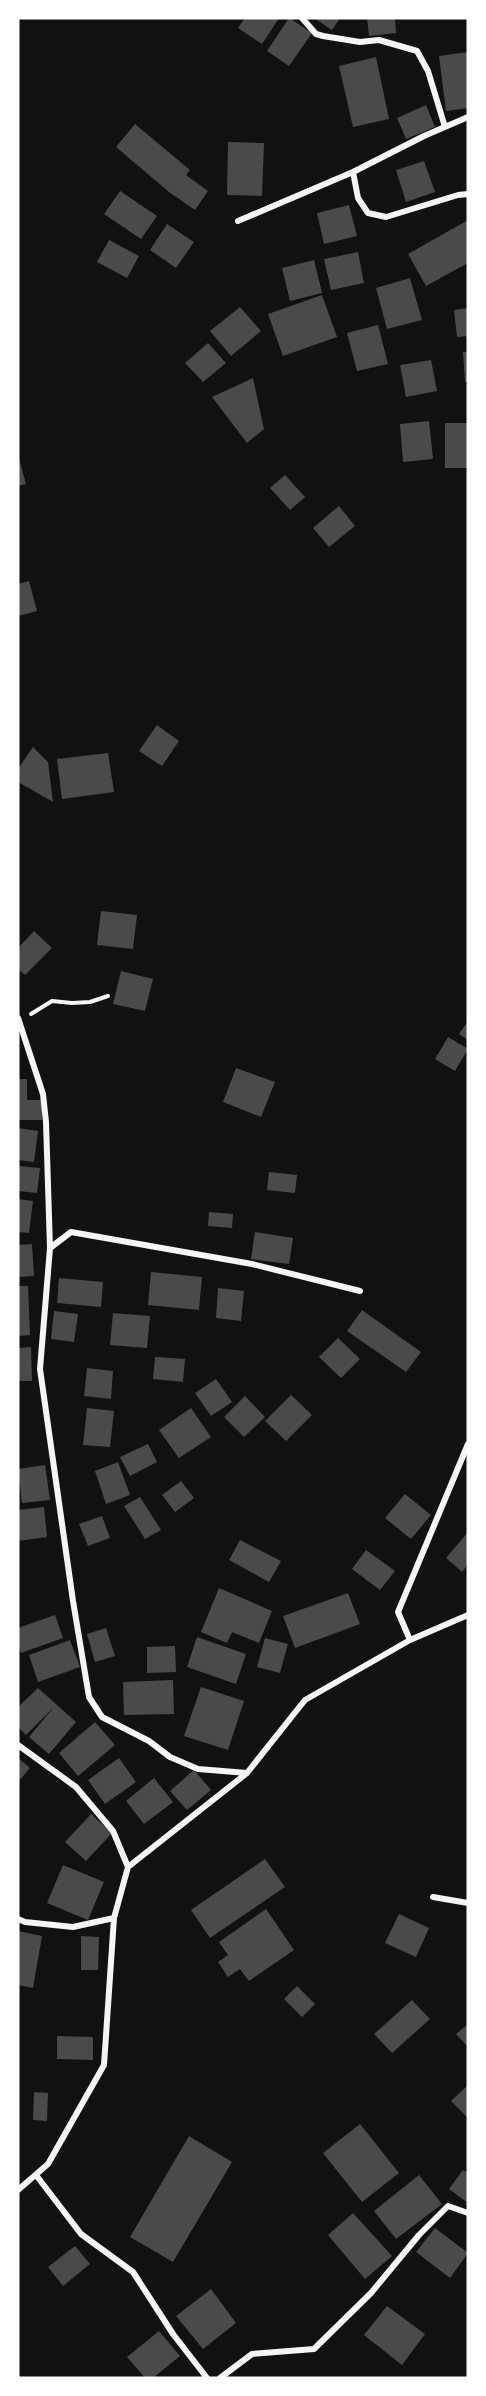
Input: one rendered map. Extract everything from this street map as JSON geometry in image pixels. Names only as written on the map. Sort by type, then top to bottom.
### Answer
[{"type":"street","points":[[302,18],[316,34],[360,42],[379,40],[417,51],[428,71],[445,127]]},
{"type":"street","points":[[238,220],[354,172],[468,117]]},
{"type":"street","points":[[354,172],[358,198],[368,213],[386,217],[468,194]]},
{"type":"street","points":[[19,1019],[43,1094],[46,1122],[50,1248],[40,1369],[71,1590],[89,1697],[102,1717],[149,1741],[170,1757],[198,1769],[247,1773]]},
{"type":"street","points":[[50,1248],[71,1232],[252,1264],[360,1291]]},
{"type":"street","points":[[410,1640],[398,1612],[468,1444]]},
{"type":"street","points":[[18,2190],[48,2164],[104,2065],[114,1918],[128,1867],[247,1773],[305,1700],[410,1640],[468,1615]]},
{"type":"street","points":[[18,1744],[76,1787],[113,1831],[128,1867]]},
{"type":"street","points":[[433,1897],[468,1903]]},
{"type":"street","points":[[18,1919],[25,1922],[73,1927],[114,1918]]},
{"type":"street","points":[[36,2175],[81,2234],[133,2272],[173,2334],[207,2378]]},
{"type":"street","points":[[220,2378],[252,2354],[314,2349],[371,2293],[419,2235],[448,2206],[468,2213]]},
{"type":"path","points":[[19,1019],[52,1001],[90,1002],[108,996]]},
{"type":"building","points":[[245,18],[279,18],[262,44],[238,28]]},
{"type":"building","points":[[289,18],[312,33],[289,66],[267,51]]},
{"type":"building","points":[[314,18],[340,18],[332,30]]},
{"type":"building","points":[[367,18],[395,18],[396,33],[369,36]]},
{"type":"building","points":[[468,52],[468,108],[446,111],[439,56]]},
{"type":"building","points":[[376,57],[389,119],[353,127],[339,66]]},
{"type":"building","points":[[426,105],[435,127],[406,139],[397,118]]},
{"type":"building","points":[[135,124],[190,170],[186,175],[208,191],[195,210],[169,192],[116,147]]},
{"type":"building","points":[[228,142],[264,143],[262,196],[227,195]]},
{"type":"building","points":[[424,161],[435,192],[406,202],[396,170]]},
{"type":"building","points":[[120,191],[157,216],[141,239],[104,214]]},
{"type":"building","points":[[349,205],[357,236],[324,244],[317,213]]},
{"type":"building","points":[[468,220],[468,263],[426,286],[408,254]]},
{"type":"building","points":[[167,224],[194,242],[176,268],[150,250]]},
{"type":"building","points":[[109,240],[139,256],[127,278],[97,262]]},
{"type":"building","points":[[358,252],[364,283],[331,290],[324,259]]},
{"type":"building","points":[[314,260],[322,293],[290,301],[282,268]]},
{"type":"building","points":[[410,278],[422,320],[387,329],[376,288]]},
{"type":"building","points":[[322,295],[337,337],[283,356],[268,314]]},
{"type":"building","points":[[240,307],[261,331],[231,356],[210,331]]},
{"type":"building","points":[[468,308],[468,336],[457,337],[454,310]]},
{"type":"building","points":[[378,325],[388,364],[357,371],[347,333]]},
{"type":"building","points":[[208,343],[226,363],[203,382],[185,363]]},
{"type":"building","points":[[463,352],[468,352],[468,382],[465,382]]},
{"type":"building","points":[[431,360],[437,391],[406,397],[400,365]]},
{"type":"building","points":[[253,378],[264,429],[247,443],[212,397]]},
{"type":"building","points":[[429,421],[433,459],[403,462],[400,424]]},
{"type":"building","points":[[445,423],[468,423],[468,468],[445,468]]},
{"type":"building","points":[[18,455],[26,484],[18,486]]},
{"type":"building","points":[[285,475],[305,497],[290,510],[270,488]]},
{"type":"building","points":[[339,506],[355,526],[329,547],[313,528]]},
{"type":"building","points":[[29,581],[37,611],[18,616],[18,584]]},
{"type":"building","points":[[157,725],[179,741],[162,766],[139,751]]},
{"type":"building","points":[[33,747],[48,762],[53,802],[18,782],[18,769]]},
{"type":"building","points":[[108,753],[114,792],[62,799],[57,759]]},
{"type":"building","points":[[101,911],[137,915],[133,949],[97,945]]},
{"type":"building","points":[[34,931],[52,948],[25,975],[18,969],[18,948]]},
{"type":"building","points":[[121,971],[153,979],[145,1011],[113,1004]]},
{"type":"building","points":[[468,1021],[468,1040],[459,1034]]},
{"type":"building","points":[[448,1037],[468,1049],[455,1071],[435,1059]]},
{"type":"building","points":[[236,1068],[275,1082],[261,1117],[223,1102]]},
{"type":"building","points":[[18,1079],[27,1079],[27,1100],[42,1100],[42,1120],[18,1120]]},
{"type":"building","points":[[18,1128],[38,1131],[34,1162],[18,1160]]},
{"type":"building","points":[[18,1166],[40,1168],[37,1193],[18,1191]]},
{"type":"building","points":[[269,1172],[297,1175],[295,1193],[267,1190]]},
{"type":"building","points":[[18,1199],[33,1201],[29,1233],[18,1232]]},
{"type":"building","points":[[209,1212],[233,1214],[232,1228],[208,1226]]},
{"type":"building","points":[[255,1232],[293,1238],[289,1264],[251,1259]]},
{"type":"building","points":[[32,1244],[34,1276],[18,1277],[18,1245]]},
{"type":"building","points":[[151,1272],[202,1277],[199,1310],[148,1305]]},
{"type":"building","points":[[59,1278],[103,1282],[101,1307],[57,1303]]},
{"type":"building","points":[[18,1286],[28,1286],[30,1335],[18,1336]]},
{"type":"building","points":[[218,1288],[244,1291],[241,1321],[216,1318]]},
{"type":"building","points":[[362,1310],[421,1352],[406,1372],[347,1331]]},
{"type":"building","points":[[54,1311],[78,1314],[74,1342],[51,1339]]},
{"type":"building","points":[[113,1313],[150,1316],[147,1348],[110,1345]]},
{"type":"building","points":[[338,1338],[360,1359],[341,1378],[319,1357]]},
{"type":"building","points":[[31,1347],[32,1381],[18,1381],[18,1348]]},
{"type":"building","points":[[155,1357],[185,1359],[183,1382],[153,1379]]},
{"type":"building","points":[[87,1368],[113,1371],[111,1399],[84,1396]]},
{"type":"building","points":[[216,1379],[232,1402],[211,1416],[195,1393]]},
{"type":"building","points":[[291,1395],[312,1415],[286,1441],[265,1421]]},
{"type":"building","points":[[245,1396],[265,1417],[244,1437],[224,1417]]},
{"type":"building","points":[[87,1408],[114,1411],[110,1447],[83,1445]]},
{"type":"building","points":[[191,1408],[211,1437],[179,1458],[159,1430]]},
{"type":"building","points":[[148,1444],[157,1462],[130,1476],[120,1457]]},
{"type":"building","points":[[118,1462],[130,1495],[106,1504],[95,1471]]},
{"type":"building","points":[[45,1465],[50,1500],[22,1503],[18,1469]]},
{"type":"building","points":[[181,1481],[194,1498],[175,1512],[162,1495]]},
{"type":"building","points":[[405,1494],[431,1515],[411,1539],[385,1518]]},
{"type":"building","points":[[140,1497],[161,1530],[145,1539],[124,1506]]},
{"type":"building","points":[[44,1507],[47,1537],[18,1541],[18,1510]]},
{"type":"building","points":[[102,1516],[110,1538],[88,1546],[79,1524]]},
{"type":"building","points":[[468,1532],[468,1564],[462,1572],[446,1558]]},
{"type":"building","points":[[240,1540],[281,1561],[269,1582],[229,1560]]},
{"type":"building","points":[[366,1550],[395,1571],[380,1590],[352,1569]]},
{"type":"building","points":[[219,1588],[272,1611],[259,1643],[232,1632],[227,1643],[201,1632]]},
{"type":"building","points":[[348,1593],[360,1624],[295,1648],[283,1616]]},
{"type":"building","points":[[55,1615],[63,1638],[21,1653],[18,1646],[18,1628]]},
{"type":"building","points":[[106,1628],[115,1656],[95,1662],[87,1634]]},
{"type":"building","points":[[197,1637],[246,1654],[236,1684],[187,1667]]},
{"type":"building","points":[[265,1638],[288,1644],[280,1673],[257,1667]]},
{"type":"building","points":[[70,1640],[80,1667],[38,1682],[29,1655]]},
{"type":"building","points":[[175,1646],[176,1672],[147,1673],[147,1647]]},
{"type":"building","points":[[173,1680],[174,1714],[124,1715],[123,1682]]},
{"type":"building","points":[[201,1687],[244,1701],[228,1750],[184,1736]]},
{"type":"building","points":[[38,1688],[76,1722],[49,1754],[29,1737],[54,1707],[26,1735],[18,1727],[18,1707]]},
{"type":"building","points":[[95,1722],[115,1745],[78,1776],[59,1753]]},
{"type":"building","points":[[18,1758],[30,1768],[18,1782]]},
{"type":"building","points":[[119,1758],[136,1782],[105,1804],[88,1780]]},
{"type":"building","points":[[194,1770],[211,1790],[187,1810],[170,1791]]},
{"type":"building","points":[[154,1778],[173,1802],[144,1824],[126,1801]]},
{"type":"building","points":[[91,1814],[112,1833],[86,1861],[65,1842]]},
{"type":"building","points":[[265,1859],[285,1887],[210,1938],[191,1910]]},
{"type":"building","points":[[63,1865],[104,1882],[88,1920],[47,1903]]},
{"type":"building","points":[[266,1909],[294,1950],[249,1981],[240,1969],[228,1977],[218,1962],[228,1955],[219,1942]]},
{"type":"building","points":[[399,1914],[429,1928],[416,1957],[385,1943]]},
{"type":"building","points":[[18,1931],[42,1936],[33,1988],[18,1985]]},
{"type":"building","points":[[81,1936],[99,1937],[98,1970],[81,1970]]},
{"type":"building","points":[[297,1986],[315,2004],[302,2017],[284,1999]]},
{"type":"building","points":[[412,2000],[430,2019],[392,2053],[374,2034]]},
{"type":"building","points":[[468,2024],[468,2047],[456,2034]]},
{"type":"building","points":[[57,2036],[93,2037],[93,2060],[57,2059]]},
{"type":"building","points":[[468,2087],[468,2118],[451,2101]]},
{"type":"building","points":[[34,2092],[48,2093],[47,2121],[33,2120]]},
{"type":"building","points":[[360,2124],[399,2173],[362,2202],[323,2153]]},
{"type":"building","points":[[189,2136],[232,2162],[173,2262],[130,2237]]},
{"type":"building","points":[[463,2170],[468,2173],[468,2203],[449,2189]]},
{"type":"building","points":[[419,2175],[442,2204],[396,2239],[374,2211]]},
{"type":"building","points":[[353,2213],[392,2256],[365,2279],[328,2235]]},
{"type":"building","points":[[435,2228],[468,2253],[450,2278],[416,2252]]},
{"type":"building","points":[[75,2246],[90,2264],[63,2286],[48,2267]]},
{"type":"building","points":[[211,2289],[236,2323],[203,2349],[176,2316]]},
{"type":"building","points":[[387,2306],[425,2334],[402,2365],[364,2335]]},
{"type":"building","points":[[159,2331],[180,2356],[153,2378],[145,2378],[127,2357]]}]
